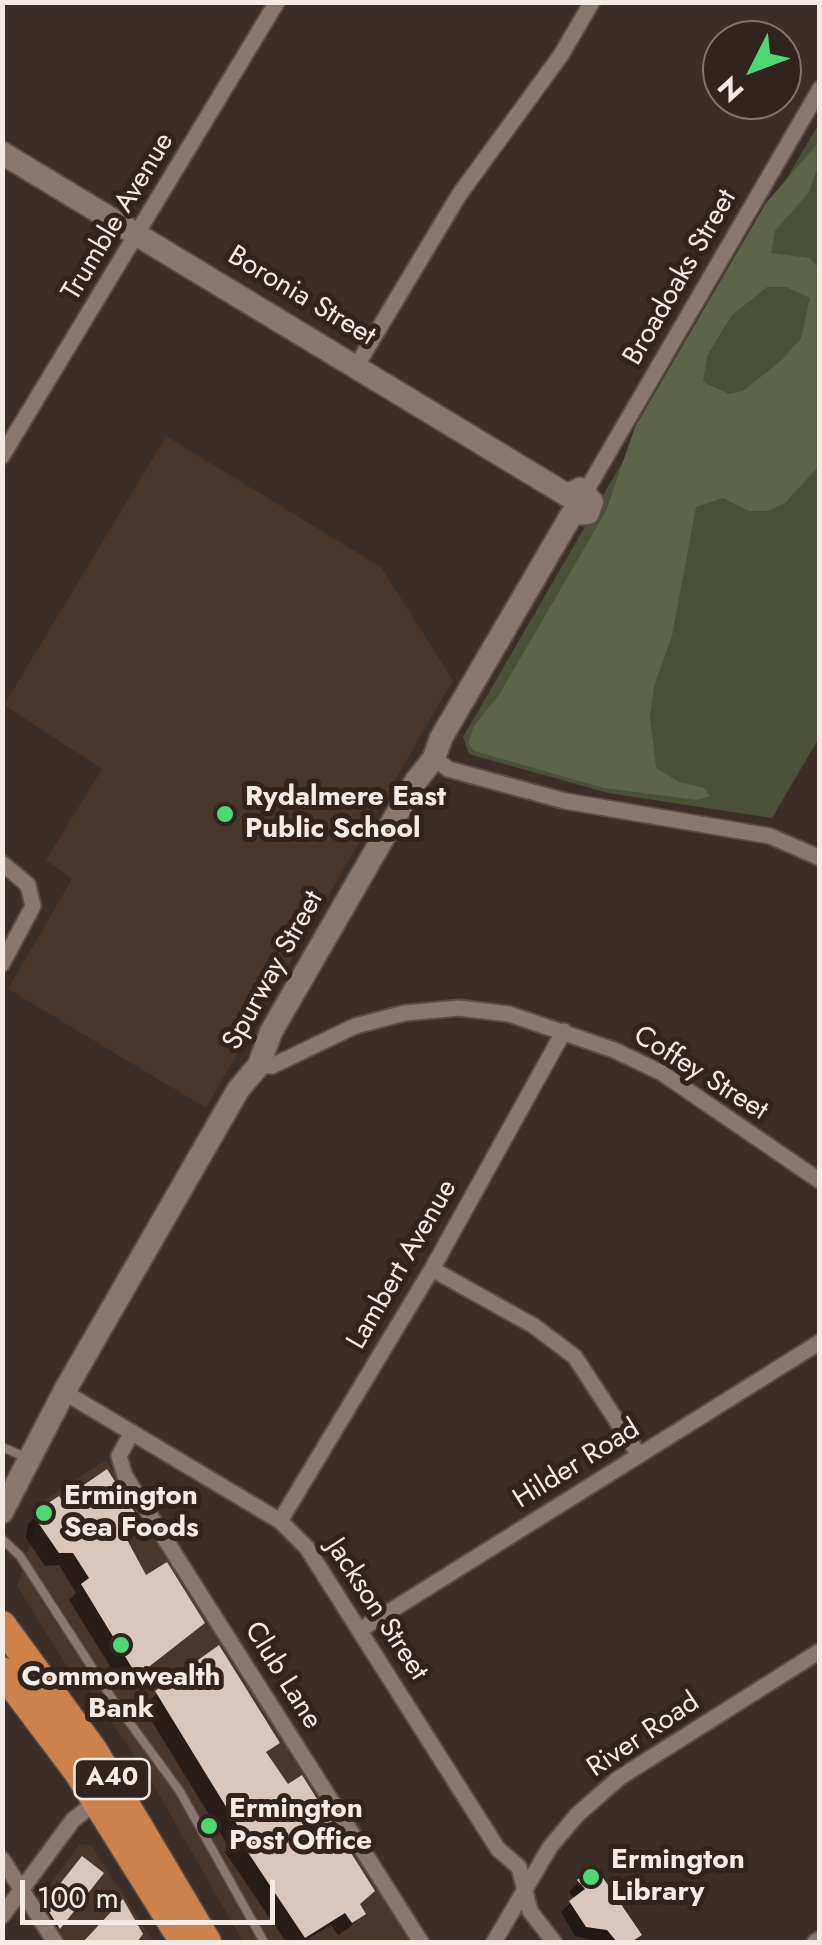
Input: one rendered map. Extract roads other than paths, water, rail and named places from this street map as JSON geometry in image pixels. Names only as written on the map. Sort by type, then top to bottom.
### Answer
[{"type":"highway","name":"A40","points":[[2,1624],[93,1750],[206,1942]]},
{"type":"highway","name":"A40","points":[[2,1670],[97,1802],[184,1942]]},
{"type":"street","name":"Trumble Avenue","points":[[2,456],[277,2]]},
{"type":"street","points":[[357,366],[459,196],[561,55],[592,2]]},
{"type":"street","name":"Broadoaks Street","points":[[575,500],[817,98]]},
{"type":"street","name":"Boronia Street","points":[[2,154],[575,500]]},
{"type":"street","name":"Spurway Street","points":[[2,1512],[64,1392],[238,1090],[260,1065],[270,1032],[416,781],[434,758],[441,738],[575,500]]},
{"type":"street","points":[[434,758],[448,769],[565,801],[770,836],[820,858]]},
{"type":"street","points":[[2,864],[22,876],[33,906],[2,964]]},
{"type":"street","name":"Coffey Street","points":[[260,1065],[272,1066],[354,1026],[405,1012],[459,1008],[492,1012],[564,1031],[662,1073],[820,1180]]},
{"type":"street","name":"Lambert Avenue","points":[[280,1521],[432,1269],[564,1031]]},
{"type":"street","points":[[432,1269],[534,1326],[575,1357],[639,1455]]},
{"type":"street","name":"Hilder Road","points":[[360,1630],[820,1342]]},
{"type":"street","name":"Jackson Street","points":[[64,1392],[280,1521],[307,1548],[498,1849],[519,1867],[530,1911],[554,1942]]},
{"type":"street","name":"Club Lane","points":[[132,1432],[120,1456],[125,1476],[421,1942]]},
{"type":"street","name":"River Road","points":[[494,1942],[550,1847],[619,1778],[820,1651]]},
{"type":"street","points":[[2,1916],[73,1820],[97,1802]]},
{"type":"street","points":[[2,1859],[54,1942]]},
{"type":"lane","points":[[2,1447],[30,1459]]},
{"type":"lane","points":[[2,1538],[20,1556],[113,1700],[179,1790],[264,1942]]},
{"type":"place","name":"Rydalmere East Public School","points":[[225,814]]},
{"type":"place","name":"Ermington Sea Foods","points":[[44,1513]]},
{"type":"place","name":"Commonwealth Bank","points":[[121,1645]]},
{"type":"place","name":"Ermington Post Office","points":[[209,1826]]},
{"type":"place","name":"Ermington Library","points":[[591,1877]]}]
